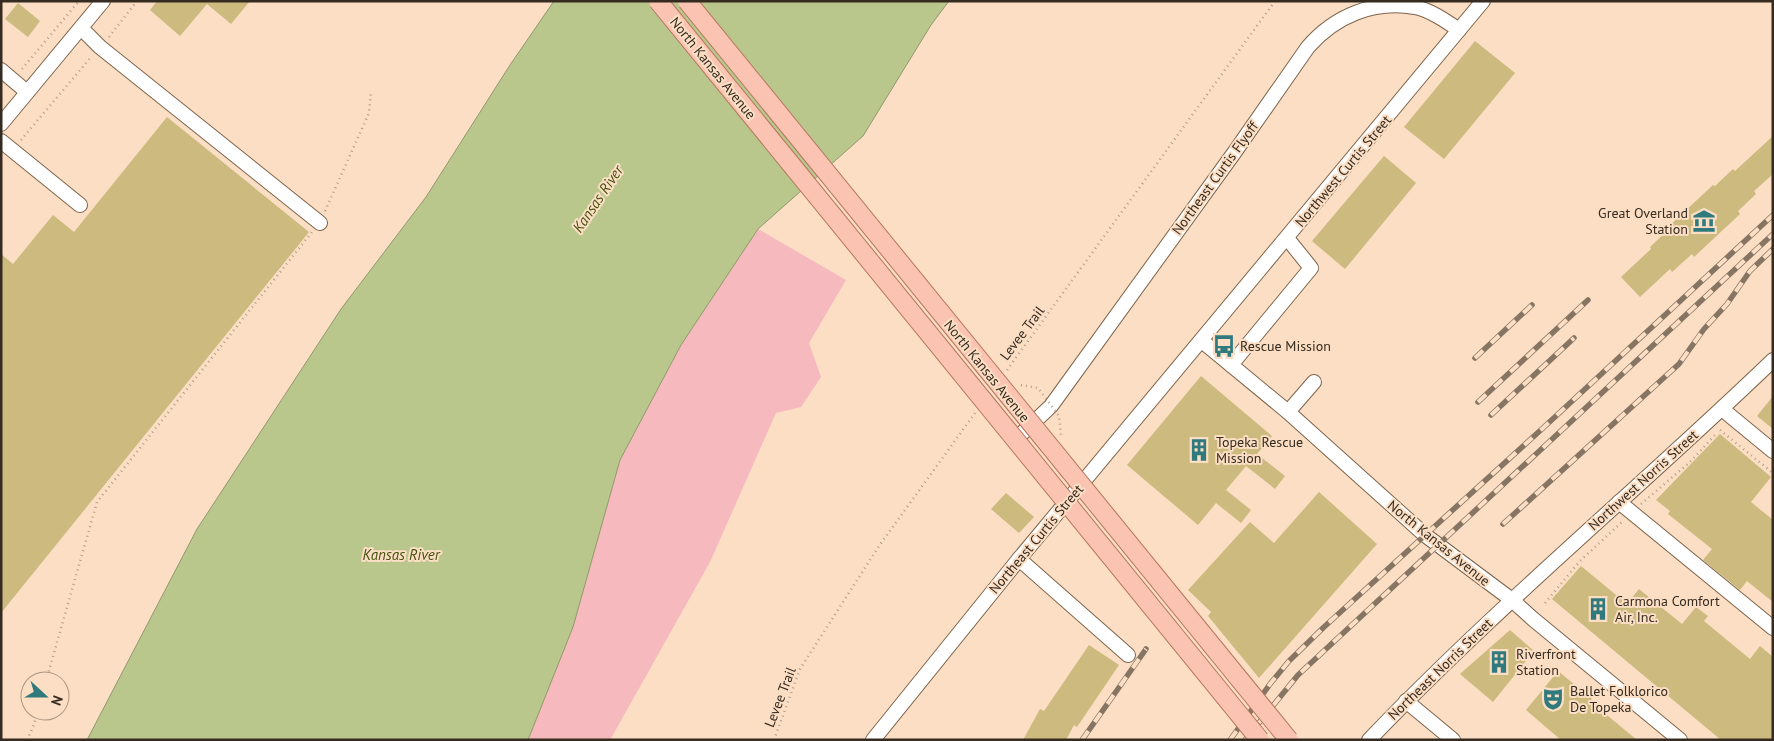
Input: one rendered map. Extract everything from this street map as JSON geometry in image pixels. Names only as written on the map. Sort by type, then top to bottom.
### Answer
[{"type":"main road","name":"North Kansas Avenue","points":[[658,1],[1260,740]]},
{"type":"main road","name":"North Kansas Avenue","points":[[687,1],[1289,740]]},
{"type":"street","points":[[1,124],[103,1]]},
{"type":"street","name":"Northwest Curtis Street","points":[[1202,341],[1483,1]]},
{"type":"street","name":"Northeast Curtis Flyoff","points":[[1015,440],[1051,406],[1317,37],[1342,18],[1356,11],[1389,4],[1415,7],[1429,12],[1459,30]]},
{"type":"street","points":[[81,28],[100,47],[320,223]]},
{"type":"street","points":[[1,70],[28,92]]},
{"type":"street","points":[[1,141],[80,205]]},
{"type":"street","points":[[1231,365],[1311,268],[1287,238]]},
{"type":"street","name":"North Kansas Avenue","points":[[1202,341],[1288,412],[1425,535],[1512,600],[1680,740]]},
{"type":"street","name":"Northeast Curtis Street","points":[[873,740],[1020,559],[1202,341]]},
{"type":"street","name":"Northwest Norris Street","points":[[1512,600],[1722,409],[1773,360]]},
{"type":"street","points":[[1288,412],[1314,382]]},
{"type":"street","points":[[1722,409],[1773,451]]},
{"type":"street","points":[[1619,502],[1773,628]]},
{"type":"street","points":[[1020,559],[1128,655]]},
{"type":"street","name":"Northeast Norris Street","points":[[1369,740],[1406,701],[1512,600]]},
{"type":"street","points":[[1406,701],[1453,740]]},
{"type":"path","points":[[13,80],[79,1]]},
{"type":"path","points":[[13,150],[137,1]]},
{"type":"path","name":"Levee Trail","points":[[1006,372],[1275,1]]},
{"type":"path","points":[[49,671],[97,502],[320,223],[369,113],[371,91]]},
{"type":"path","name":"Levee Trail","points":[[774,740],[800,669],[879,546],[977,410]]},
{"type":"path","points":[[1709,420],[1773,473]]},
{"type":"path","points":[[1545,602],[1580,561],[1660,486],[1690,462],[1720,430]]},
{"type":"path","points":[[27,740],[35,721]]},
{"type":"shaded area","points":[[758,229],[846,280],[809,343],[821,377],[801,407],[776,413],[710,562],[610,740],[528,740],[573,627],[620,460],[681,345]]},
{"type":"water","name":"Kansas River","points":[[554,1],[949,1],[931,25],[863,136],[758,229],[681,345],[620,460],[573,627],[528,740],[87,740],[197,529],[341,309],[426,197],[510,65]]},
{"type":"building","points":[[157,1],[250,1],[231,24],[207,4],[180,36],[150,10]]},
{"type":"building","points":[[18,3],[40,21],[28,37],[5,19]]},
{"type":"building","points":[[1475,41],[1515,73],[1444,159],[1404,127]]},
{"type":"building","points":[[167,117],[309,232],[1,613],[1,254],[13,264],[53,215],[74,232]]},
{"type":"building","name":"Great Overland Station","points":[[1773,136],[1773,174],[1754,191],[1756,194],[1738,211],[1740,214],[1694,257],[1692,254],[1672,272],[1670,269],[1640,297],[1621,277],[1651,249],[1650,247],[1668,230],[1667,228],[1713,185],[1715,186],[1733,169],[1735,171]]},
{"type":"building","points":[[1384,156],[1416,183],[1345,269],[1312,241]]},
{"type":"building","name":"Topeka Rescue Mission","points":[[1201,376],[1272,436],[1257,454],[1285,476],[1275,489],[1246,466],[1226,490],[1251,510],[1241,523],[1216,503],[1198,525],[1127,465]]},
{"type":"building","points":[[1773,396],[1773,429],[1757,416]]},
{"type":"building","points":[[1720,434],[1771,477],[1751,502],[1773,520],[1773,602],[1747,581],[1740,590],[1703,560],[1712,549],[1668,514],[1670,511],[1656,500]]},
{"type":"building","points":[[1319,492],[1377,544],[1259,678],[1208,616],[1211,612],[1188,590],[1250,522],[1274,543]]},
{"type":"building","points":[[1006,493],[1034,517],[1019,533],[991,509]]},
{"type":"building","points":[[1581,566],[1627,604],[1639,589],[1682,624],[1696,607],[1708,616],[1704,621],[1750,659],[1760,646],[1773,657],[1773,740],[1721,740],[1552,599]]},
{"type":"building","name":"Riverfront Station","points":[[1510,630],[1534,651],[1493,702],[1460,674]]},
{"type":"building","points":[[1089,645],[1119,665],[1077,727],[1074,725],[1066,740],[1023,740],[1040,709],[1044,711]]},
{"type":"building","points":[[1558,671],[1637,740],[1561,740],[1526,710]]},
{"type":"railway","points":[[1230,740],[1289,661],[1324,627],[1773,215]]},
{"type":"railway","points":[[1245,740],[1298,675],[1773,234]]},
{"type":"railway","points":[[1503,524],[1679,364],[1704,329],[1727,304],[1750,271],[1773,249]]},
{"type":"railway","points":[[1478,402],[1588,300]]},
{"type":"railway","points":[[1475,358],[1532,305]]},
{"type":"railway","points":[[1491,415],[1574,338]]},
{"type":"railway","points":[[1082,740],[1146,649]]},
{"type":"place","name":"Great Overland Station","points":[[1704,221]]},
{"type":"place","name":"Rescue Mission","points":[[1224,346]]},
{"type":"place","name":"Topeka Rescue Mission","points":[[1199,450]]},
{"type":"place","name":"Carmona Comfort Air, Inc.","points":[[1598,609]]},
{"type":"place","name":"Riverfront Station","points":[[1499,662]]},
{"type":"place","name":"Ballet Folklorico De Topeka","points":[[1553,699]]}]
